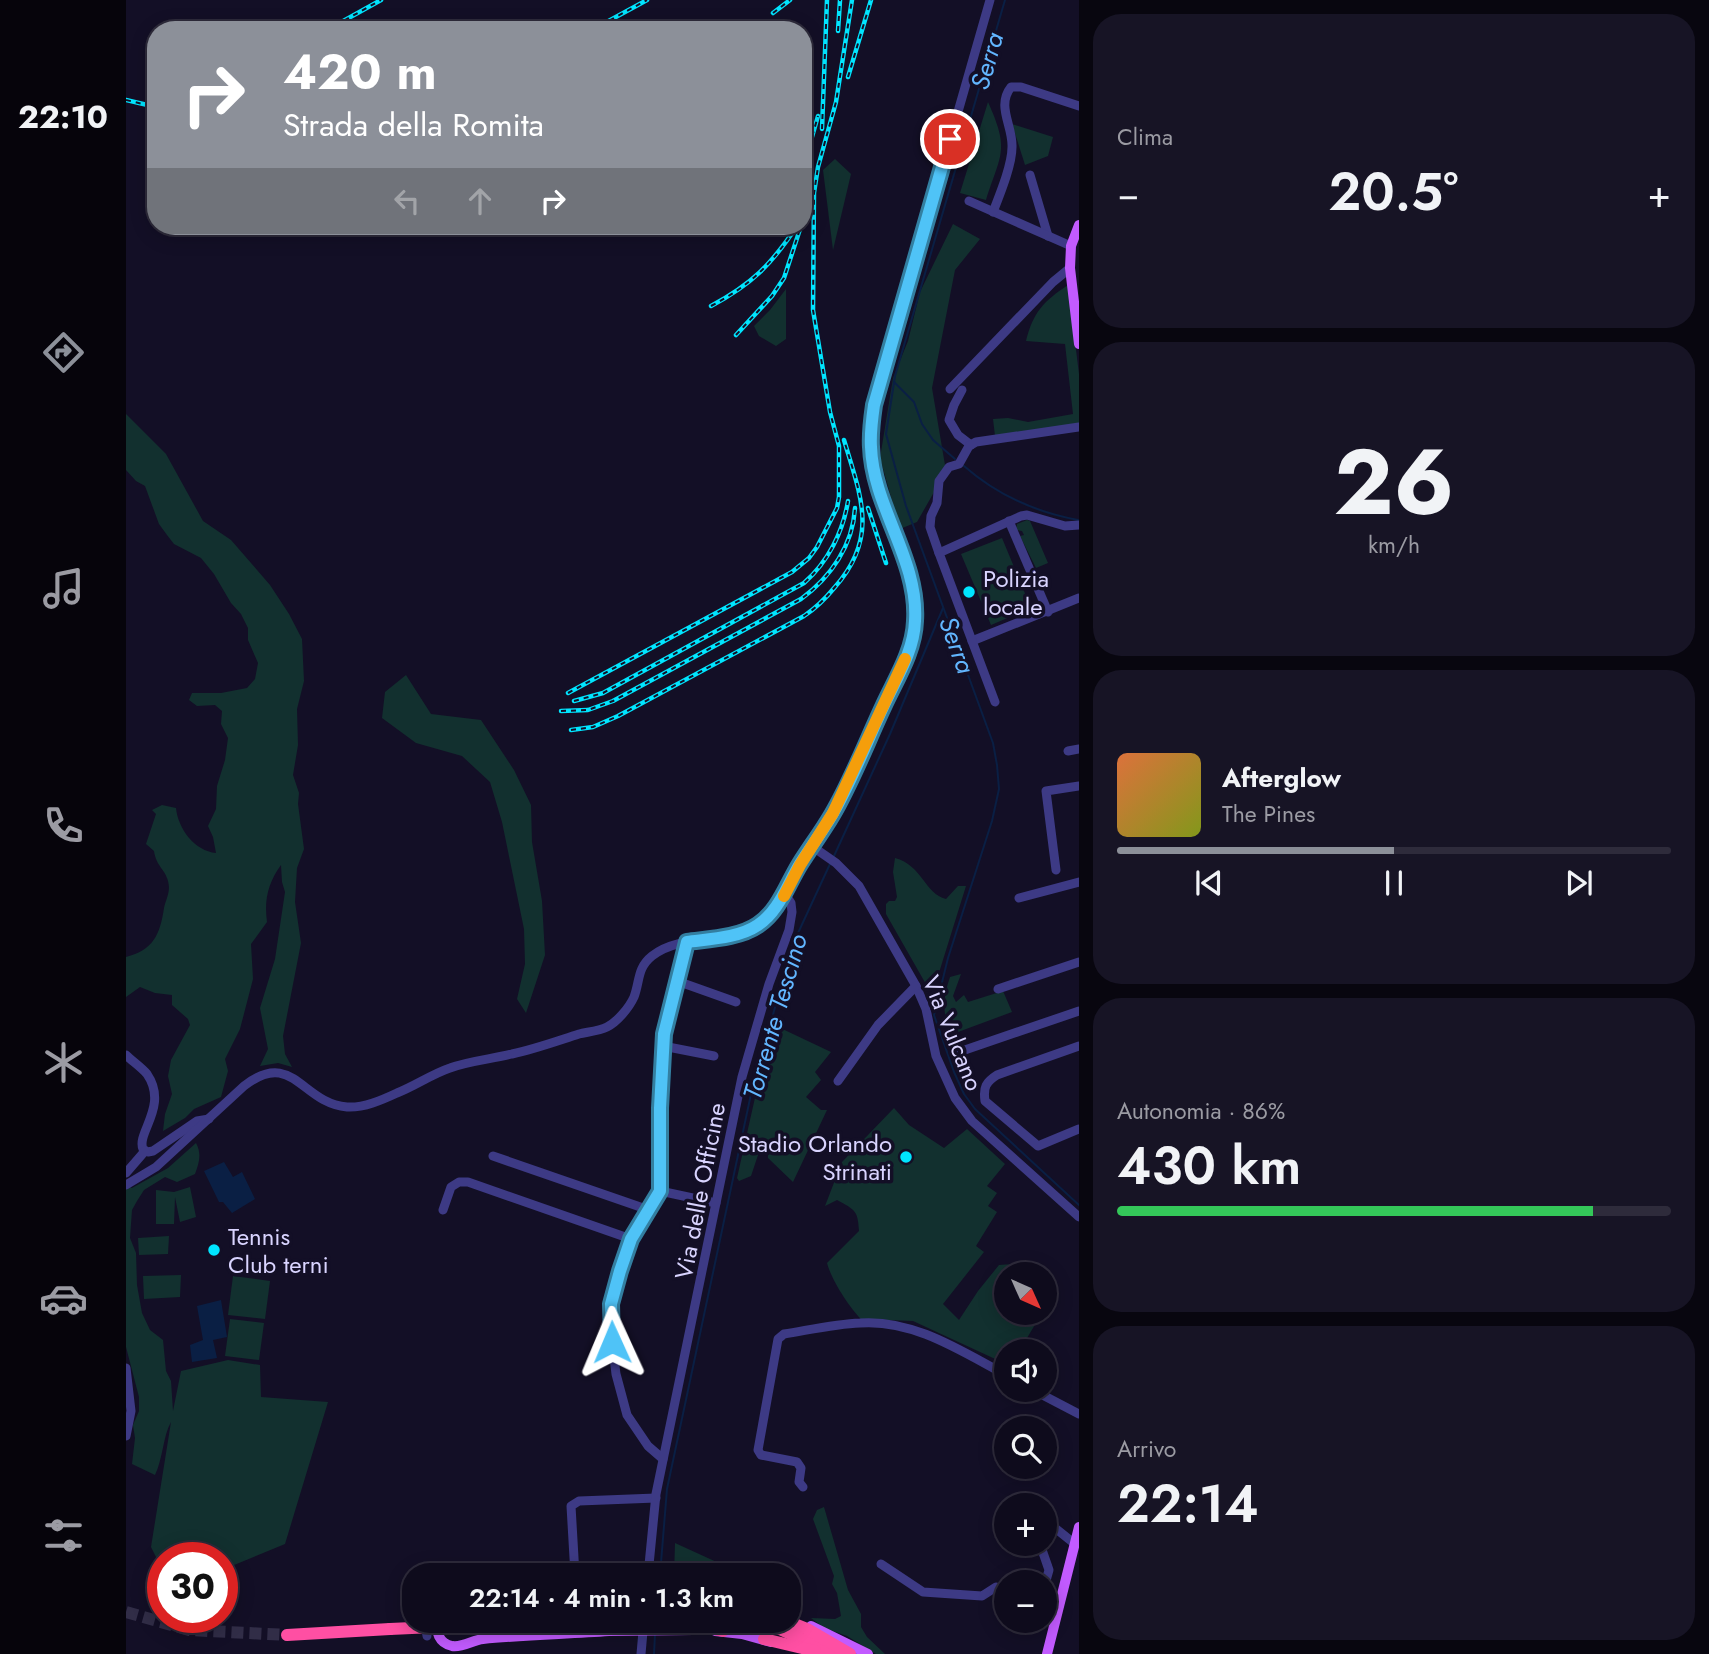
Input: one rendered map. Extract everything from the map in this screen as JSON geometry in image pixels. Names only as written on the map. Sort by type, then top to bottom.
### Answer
[{"type":"highway","points":[[801,1626],[850,1654]]},
{"type":"highway","points":[[287,1635],[402,1628]]},
{"type":"highway","points":[[789,1633],[834,1654]]},
{"type":"highway","points":[[764,1639],[822,1654]]},
{"type":"main road","points":[[1079,225],[1071,246],[1070,268],[1079,344]]},
{"type":"main road","points":[[1047,1654],[1079,1527]]},
{"type":"main road","points":[[801,1624],[819,1629],[868,1654]]},
{"type":"main road","points":[[438,1633],[443,1642],[457,1646],[480,1639],[577,1633]]},
{"type":"main road","points":[[466,1643],[474,1633]]},
{"type":"main road","points":[[733,1633],[764,1639],[803,1654]]},
{"type":"street","points":[[126,1185],[156,1167],[244,1086],[268,1072],[292,1077],[320,1099],[347,1107],[376,1103],[449,1068],[515,1054],[606,1028],[622,1014],[634,998],[639,971],[649,958],[660,950],[687,942],[738,934],[757,926],[769,916],[833,813],[908,654],[915,622],[911,580],[877,478],[871,449],[871,428],[878,391],[990,0]]},
{"type":"street","points":[[993,212],[1013,147],[1004,108],[1007,92],[1011,87],[1021,87],[1079,106]]},
{"type":"street","points":[[1030,175],[1048,236]]},
{"type":"street","points":[[969,201],[1071,246]]},
{"type":"street","points":[[950,389],[1053,282],[1070,268]]},
{"type":"street","points":[[962,390],[949,420],[958,435],[971,445]]},
{"type":"street","points":[[995,702],[930,527],[937,503],[937,488],[943,474],[949,467],[958,464],[975,442],[1079,427]]},
{"type":"street","points":[[939,553],[1027,515],[1065,526],[1079,525]]},
{"type":"street","points":[[1009,521],[1048,612]]},
{"type":"street","points":[[972,641],[1079,598]]},
{"type":"street","points":[[1068,751],[1079,749]]},
{"type":"street","points":[[1056,870],[1046,791],[1079,786]]},
{"type":"street","name":"Via Vulcano","points":[[813,847],[836,863],[859,886],[916,986],[926,1009],[936,1056],[955,1098],[972,1122],[1079,1217]]},
{"type":"street","points":[[1019,898],[1079,882]]},
{"type":"street","name":"Via delle Officine","points":[[649,1563],[663,1459],[742,1077],[769,984],[789,929],[791,903],[785,894]]},
{"type":"street","points":[[663,1459],[634,1429],[627,1415],[616,1374],[611,1304],[631,1239],[660,1191],[664,1034],[687,942]]},
{"type":"street","points":[[998,989],[1079,962]]},
{"type":"street","points":[[677,981],[736,1002]]},
{"type":"street","points":[[838,1081],[878,1025],[916,986]]},
{"type":"street","points":[[958,1052],[1079,1011]]},
{"type":"street","points":[[663,1046],[714,1056]]},
{"type":"street","points":[[1079,1046],[997,1075],[987,1082],[984,1090],[985,1101],[1038,1146],[1079,1129]]},
{"type":"street","points":[[126,1055],[147,1075],[153,1093],[155,1110],[141,1142],[145,1151]]},
{"type":"street","points":[[126,1173],[145,1151],[153,1151],[197,1121],[209,1119]]},
{"type":"street","points":[[493,1156],[649,1209]]},
{"type":"street","points":[[443,1210],[451,1187],[459,1182],[468,1182],[631,1239]]},
{"type":"street","points":[[660,1191],[716,1202]]},
{"type":"street","points":[[803,1487],[799,1482],[801,1468],[797,1462],[761,1455],[758,1450],[778,1339],[784,1334],[861,1322],[906,1328],[929,1335],[994,1369]]},
{"type":"street","points":[[126,1368],[131,1411],[126,1436]]},
{"type":"street","points":[[1056,1402],[1079,1414]]},
{"type":"street","points":[[574,1563],[571,1506],[579,1501],[656,1498]]},
{"type":"street","points":[[1057,1530],[1075,1544]]},
{"type":"street","points":[[881,1564],[923,1592],[982,1596],[994,1588]]},
{"type":"street","points":[[640,1654],[642,1633]]},
{"type":"green space","points":[[988,102],[999,131],[1001,152],[986,200],[960,193]]},
{"type":"green space","points":[[1012,124],[1053,137],[1048,156],[1025,165]]},
{"type":"green space","points":[[835,159],[851,174],[833,250],[823,170]]},
{"type":"green space","points":[[953,224],[980,239],[955,270],[932,388],[946,471],[917,522],[900,529],[880,458],[893,378],[908,341],[920,292]]},
{"type":"green space","points":[[1068,285],[1079,374],[1079,424],[995,436],[993,419],[1008,418],[1028,422],[1073,414],[1065,344],[1026,341],[1032,322],[1041,308]]},
{"type":"green space","points":[[786,289],[786,339],[776,346],[759,336],[754,326]]},
{"type":"green space","points":[[126,414],[166,454],[203,521],[231,540],[270,585],[302,639],[304,681],[297,709],[298,745],[293,775],[299,793],[304,849],[297,868],[295,902],[301,943],[283,1036],[285,1054],[292,1067],[278,1063],[260,1066],[268,1049],[260,1008],[275,959],[285,892],[281,865],[268,892],[267,922],[251,944],[253,979],[240,1029],[225,1059],[228,1071],[221,1097],[194,1109],[185,1118],[163,1131],[172,1094],[168,1076],[171,1060],[190,1025],[188,1019],[172,1005],[172,995],[155,993],[140,987],[126,997],[126,957],[143,950],[154,940],[169,892],[167,877],[154,851],[146,844],[156,814],[152,810],[162,805],[176,808],[180,824],[189,838],[201,848],[216,853],[208,826],[216,809],[217,786],[228,738],[221,724],[222,711],[215,705],[197,706],[189,700],[192,693],[221,693],[247,688],[255,679],[258,663],[248,640],[248,628],[214,574],[201,558],[174,544],[159,524],[145,486],[126,470]]},
{"type":"green space","points":[[1030,521],[1048,563],[1036,568],[1020,536],[1024,535],[1022,531],[1016,530],[1017,524]]},
{"type":"green space","points":[[1002,538],[1031,608],[991,625],[961,554]]},
{"type":"green space","points":[[406,675],[431,714],[481,720],[514,770],[531,805],[532,842],[542,901],[545,955],[526,1013],[517,999],[525,964],[524,929],[502,822],[490,782],[462,756],[416,743],[382,718],[385,692]]},
{"type":"green space","points":[[895,858],[911,867],[933,891],[946,899],[958,886],[966,886],[933,992],[886,914],[886,904],[895,901],[897,897],[893,872]]},
{"type":"green space","points":[[961,974],[953,996],[956,1002],[964,995],[968,1002],[1003,991],[1012,1012],[950,1035],[945,1012],[946,993],[950,977]]},
{"type":"green space","points":[[774,1025],[831,1052],[815,1072],[821,1080],[806,1097],[821,1110],[827,1110],[793,1182],[768,1158],[768,1144],[762,1143],[751,1176],[739,1181],[737,1178],[765,1053]]},
{"type":"green space","points":[[894,1108],[909,1125],[944,1148],[967,1129],[1005,1164],[987,1186],[997,1193],[988,1206],[997,1212],[976,1246],[984,1252],[943,1304],[959,1320],[994,1271],[994,1325],[1035,1325],[1027,1339],[994,1339],[994,1358],[913,1321],[861,1319],[832,1277],[827,1263],[859,1231],[856,1215],[848,1206],[837,1200],[825,1206],[842,1162]]},
{"type":"green space","points":[[196,1143],[199,1162],[195,1174],[177,1182],[165,1177],[144,1190],[132,1210],[130,1238],[136,1253],[137,1285],[142,1313],[150,1330],[163,1340],[166,1371],[171,1381],[173,1411],[181,1371],[228,1360],[260,1365],[261,1397],[328,1402],[285,1544],[238,1563],[238,1542],[152,1542],[171,1422],[155,1475],[132,1464],[135,1438],[133,1425],[139,1411],[139,1397],[126,1347],[126,1185],[132,1188],[168,1168]]},
{"type":"green space","points":[[190,1187],[196,1217],[180,1222],[175,1197],[174,1224],[156,1224],[156,1190],[174,1192]]},
{"type":"green space","points":[[169,1236],[168,1254],[139,1255],[138,1238]]},
{"type":"green space","points":[[181,1275],[180,1297],[144,1299],[143,1276]]},
{"type":"green space","points":[[233,1276],[270,1281],[265,1319],[228,1315]]},
{"type":"green space","points":[[230,1319],[264,1323],[259,1360],[225,1356]]},
{"type":"green space","points":[[824,1507],[848,1590],[861,1614],[861,1627],[867,1637],[885,1654],[876,1654],[847,1636],[824,1628],[811,1618],[835,1619],[841,1616],[837,1593],[832,1584],[834,1576],[813,1519],[817,1510]]},
{"type":"green space","points":[[675,1543],[719,1563],[674,1563]]},
{"type":"water","points":[[224,1162],[233,1177],[242,1172],[255,1199],[232,1213],[223,1202],[219,1202],[204,1171]]},
{"type":"water","points":[[221,1300],[227,1337],[213,1340],[217,1358],[192,1362],[190,1345],[203,1340],[197,1306]]},
{"type":"waterway","name":"Serra","points":[[1005,0],[895,376],[886,434],[906,506],[993,743],[999,789],[992,821],[948,958],[934,1015],[954,1072],[964,1094],[975,1109],[1079,1205]]},
{"type":"waterway","points":[[894,382],[914,402],[922,424],[933,440],[955,459]]},
{"type":"waterway","points":[[964,466],[990,486],[1017,501],[1078,520]]},
{"type":"waterway","name":"Torrente Tescino","points":[[834,856],[890,734],[943,608]]},
{"type":"waterway","name":"Torrente Tescino","points":[[661,1563],[667,1489],[751,1094],[792,946],[830,864]]},
{"type":"waterway","name":"Torrente Tescino","points":[[654,1654],[655,1634]]},
{"type":"tunnel","points":[[126,1612],[189,1630],[287,1635]]},
{"type":"railway","points":[[343,21],[381,0]]},
{"type":"railway","points":[[608,21],[647,0]]},
{"type":"railway","points":[[773,13],[790,0]]},
{"type":"railway","points":[[822,129],[827,0]]},
{"type":"railway","points":[[838,31],[840,0]]},
{"type":"railway","points":[[568,693],[792,572],[809,558],[817,547],[837,508],[839,446],[830,412],[813,310],[814,193],[818,167],[836,102],[852,0]]},
{"type":"railway","points":[[848,77],[871,0]]},
{"type":"railway","points":[[126,100],[147,105]]},
{"type":"railway","points":[[812,137],[818,116]]},
{"type":"railway","points":[[711,306],[738,290],[760,272],[790,235]]},
{"type":"railway","points":[[736,335],[772,296],[784,278],[798,235]]},
{"type":"railway","points":[[571,730],[593,727],[618,716],[804,616],[828,595],[849,569],[862,534],[860,498],[844,440]]},
{"type":"railway","points":[[574,701],[603,693],[804,583],[813,575],[833,546],[848,501]]},
{"type":"railway","points":[[561,711],[588,710],[613,701],[801,599],[822,581],[838,559],[850,535],[855,508]]},
{"type":"railway","points":[[868,508],[886,563]]},
{"type":"slow traffic","points":[[784,896],[833,813],[905,659]]},
{"type":"place","name":"Polizia locale","points":[[969,592]]},
{"type":"place","name":"Stadio Orlando Strinati","points":[[906,1157]]},
{"type":"place","name":"Tennis Club terni","points":[[214,1250]]},
{"type":"route","points":[[612,1342],[611,1304],[620,1271],[631,1239],[660,1191],[660,1108],[664,1034],[687,942],[738,934],[757,926],[769,916],[833,813],[908,654],[915,622],[915,598],[877,478],[871,449],[871,428],[874,405],[950,139]]}]
